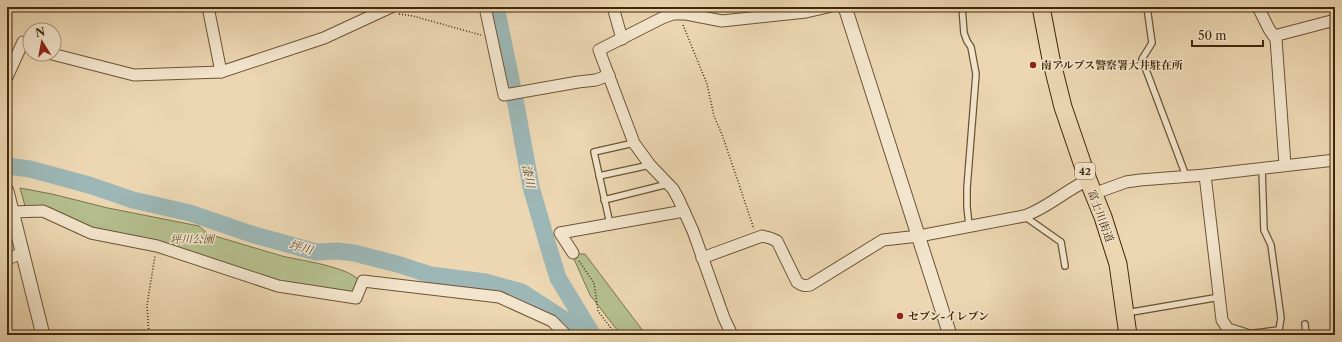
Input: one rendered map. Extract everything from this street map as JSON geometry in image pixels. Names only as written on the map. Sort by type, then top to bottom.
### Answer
[{"type":"main road","name":"富士川街道","points":[[1041,7],[1056,82],[1063,107],[1118,264],[1128,335]]},
{"type":"street","points":[[208,7],[221,72]]},
{"type":"street","points":[[485,7],[504,95],[596,80],[609,76]]},
{"type":"street","points":[[614,7],[622,39]]},
{"type":"street","points":[[732,335],[674,189],[650,165],[634,143],[600,50],[662,18],[679,14],[722,21],[806,12],[828,7]]},
{"type":"street","points":[[845,7],[950,335]]},
{"type":"street","points":[[1258,7],[1276,39],[1285,165]]},
{"type":"street","points":[[62,57],[134,75],[221,72],[324,38],[386,9]]},
{"type":"street","points":[[1274,36],[1335,20]]},
{"type":"street","points":[[7,77],[22,44]]},
{"type":"street","points":[[702,258],[762,236],[770,238],[777,241],[797,282],[806,286],[883,240],[919,236],[969,225],[1024,216],[1033,213],[1075,186],[1091,187],[1335,160]]},
{"type":"street","points":[[1205,175],[1222,320],[1228,329],[1247,335]]},
{"type":"street","points":[[7,193],[24,253],[44,335]]},
{"type":"street","points":[[12,212],[43,211],[91,232],[157,246],[278,286],[356,298],[363,281],[499,297],[552,321],[566,335]]},
{"type":"street","points":[[573,253],[560,233],[684,211]]},
{"type":"street","points":[[7,259],[24,253]]},
{"type":"lane","points":[[962,7],[964,33],[971,48],[976,74],[967,188],[969,225]]},
{"type":"lane","points":[[1148,7],[1152,43],[1142,59],[1186,176]]},
{"type":"lane","points":[[610,224],[594,152],[634,143]]},
{"type":"lane","points":[[599,176],[650,165]]},
{"type":"lane","points":[[1247,335],[1278,330],[1281,318],[1270,245],[1264,230],[1262,168]]},
{"type":"lane","points":[[604,200],[669,184]]},
{"type":"lane","points":[[1024,216],[1061,242],[1065,266]]},
{"type":"lane","points":[[1126,313],[1220,298]]},
{"type":"lane","points":[[1305,324],[1306,335]]},
{"type":"path","points":[[386,9],[491,38]]},
{"type":"path","points":[[679,14],[707,84],[714,116],[723,137],[754,230],[755,239]]},
{"type":"path","points":[[149,335],[147,305],[157,246]]},
{"type":"path","points":[[573,253],[594,283],[598,311],[616,335]]},
{"type":"green space","name":"坪川公園","points":[[20,188],[52,194],[108,208],[199,226],[208,234],[282,256],[312,262],[344,271],[353,275],[359,280],[352,296],[278,283],[91,230],[25,206]]},
{"type":"green space","points":[[577,254],[585,254],[646,335],[621,335],[590,295],[574,259]]},
{"type":"waterway","name":"漆川","points":[[496,7],[531,187],[547,242],[558,278],[592,334]]},
{"type":"waterway","name":"坪川","points":[[7,166],[30,169],[89,185],[133,200],[190,213],[251,234],[316,252],[337,251],[354,253],[397,264],[431,275],[485,282],[522,292],[588,335]]},
{"type":"place","name":"南アルプス警察署大井駐在所","points":[[1033,65]]},
{"type":"place","name":"セブン-イレブン","points":[[900,316]]}]
